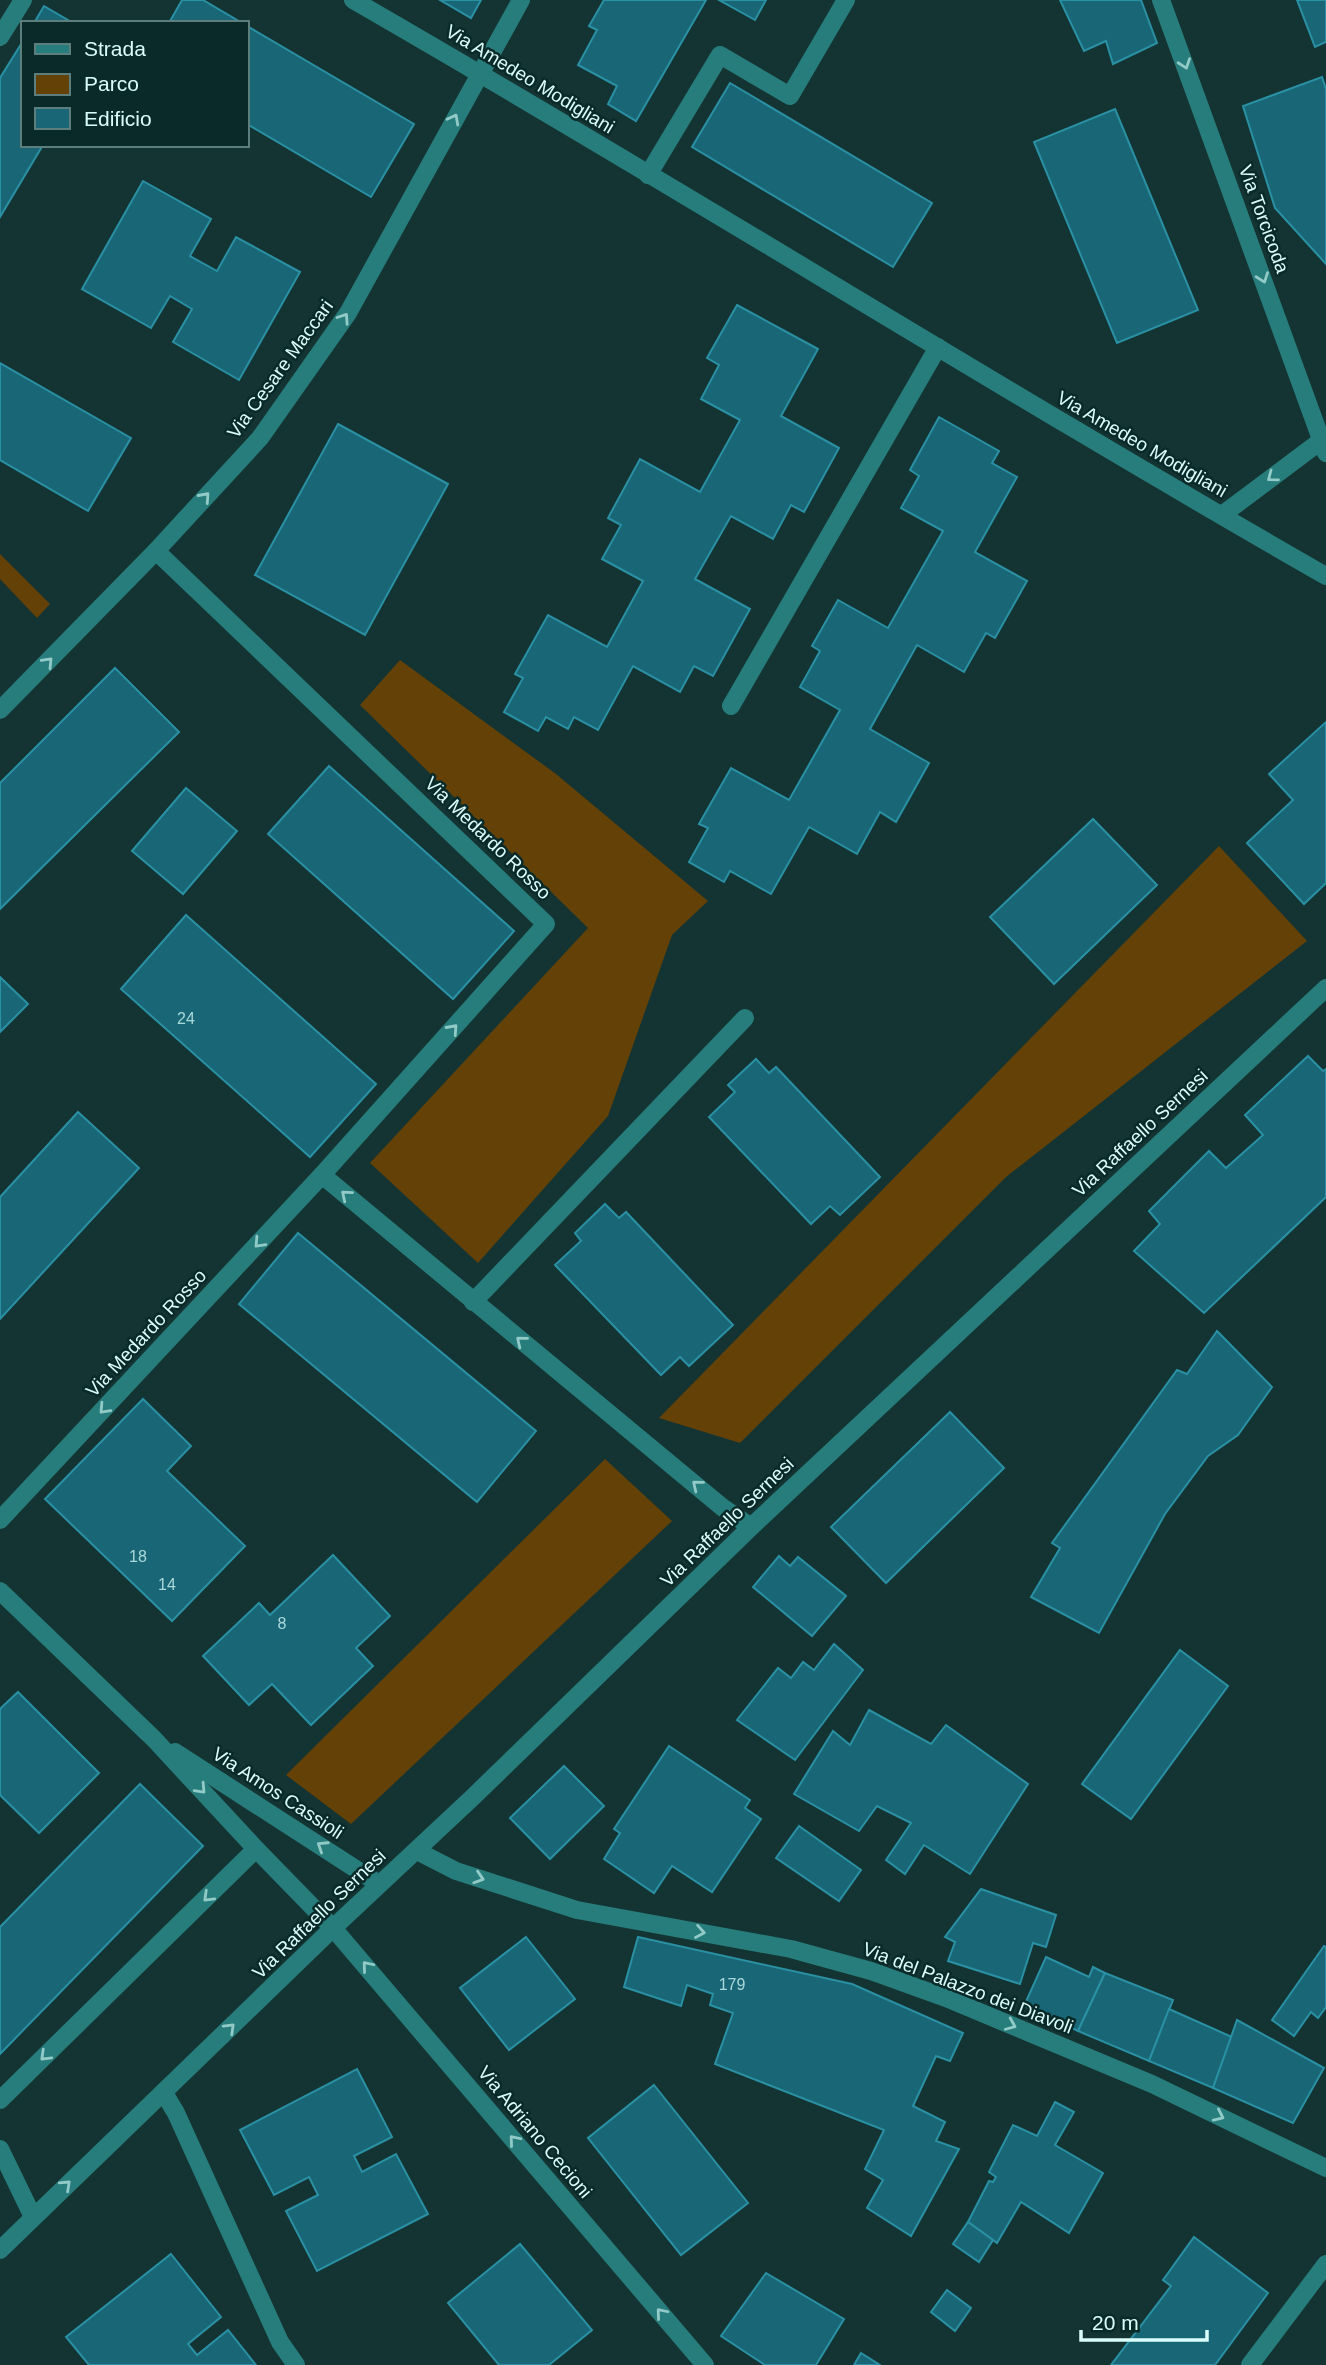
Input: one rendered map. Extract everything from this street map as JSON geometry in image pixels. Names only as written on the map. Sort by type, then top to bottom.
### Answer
[{"type":"street","points":[[0,37],[23,0]]},
{"type":"street","name":"Via Amedeo Modigliani","points":[[353,0],[1326,576]]},
{"type":"street","name":"Via Cesare Maccari","points":[[0,710],[156,551],[260,438],[348,313],[521,0]]},
{"type":"street","points":[[648,175],[720,55],[790,96],[846,0]]},
{"type":"street","name":"Via Torcicoda","points":[[1161,0],[1325,443]]},
{"type":"street","points":[[731,706],[937,347]]},
{"type":"street","points":[[1222,515],[1325,443]]},
{"type":"street","name":"Via Medardo Rosso","points":[[0,1520],[322,1175],[546,924],[156,551]]},
{"type":"street","name":"Via Raffaello Sernesi","points":[[0,2250],[751,1527],[1326,988]]},
{"type":"street","points":[[473,1302],[745,1018]]},
{"type":"street","points":[[322,1175],[722,1507],[751,1527]]},
{"type":"street","name":"Via Amos Cassioli","points":[[0,1591],[154,1739],[332,1928]]},
{"type":"street","name":"Via Amos Cassioli","points":[[154,1739],[379,1884]]},
{"type":"street","points":[[0,2101],[256,1849]]},
{"type":"street","name":"Via del Palazzo dei Diavoli","points":[[417,1851],[456,1871],[577,1910],[791,1949],[871,1971],[946,1998],[1152,2084],[1326,2168]]},
{"type":"street","name":"Via Adriano Cecioni","points":[[332,1928],[705,2365]]},
{"type":"street","points":[[164,2092],[280,2342],[296,2365]]},
{"type":"street","points":[[0,2149],[33,2217]]},
{"type":"street","points":[[1250,2365],[1326,2264]]},
{"type":"green space","points":[[0,554],[50,604],[37,618],[0,579]]},
{"type":"green space","points":[[400,660],[556,774],[708,901],[672,935],[608,1116],[478,1263],[370,1163],[588,928],[360,705]]},
{"type":"green space","points":[[1219,846],[1307,941],[1006,1177],[740,1443],[659,1418]]},
{"type":"green space","points":[[605,1459],[672,1521],[351,1824],[286,1775]]},
{"type":"building","points":[[182,0],[203,0],[239,21],[170,21]]},
{"type":"building","points":[[440,0],[481,0],[471,18]]},
{"type":"building","points":[[604,0],[706,0],[636,121],[608,104],[617,86],[578,65],[597,30],[589,26]]},
{"type":"building","points":[[719,0],[766,0],[755,20]]},
{"type":"building","points":[[1060,0],[1141,0],[1157,43],[1113,64],[1106,41],[1084,51]]},
{"type":"building","points":[[1297,0],[1326,0],[1326,42],[1315,47]]},
{"type":"building","points":[[44,6],[70,21],[35,21]]},
{"type":"building","points":[[248,27],[414,124],[371,197],[248,125]]},
{"type":"building","points":[[21,44],[21,147],[42,147],[0,217],[0,78]]},
{"type":"building","points":[[1322,77],[1326,89],[1326,264],[1275,208],[1243,106]]},
{"type":"building","points":[[730,83],[932,203],[893,267],[692,147]]},
{"type":"building","points":[[1115,109],[1198,310],[1117,343],[1034,142]]},
{"type":"building","points":[[143,181],[211,219],[190,256],[217,271],[236,237],[300,272],[239,380],[173,342],[192,309],[170,296],[151,328],[82,289]]},
{"type":"building","points":[[737,305],[818,349],[781,416],[839,448],[804,512],[791,505],[773,539],[731,516],[695,579],[750,609],[713,676],[694,666],[680,692],[633,666],[598,730],[574,717],[568,729],[546,717],[538,731],[504,712],[523,678],[515,674],[548,615],[607,647],[643,581],[602,559],[621,525],[608,518],[640,459],[700,492],[740,420],[701,399],[719,365],[707,358]]},
{"type":"building","points":[[0,363],[131,438],[88,511],[0,460]]},
{"type":"building","points":[[939,417],[999,451],[992,463],[1017,477],[975,552],[1027,581],[995,638],[986,633],[964,672],[917,645],[870,729],[929,763],[896,822],[880,812],[857,854],[809,827],[771,894],[730,871],[724,882],[689,862],[708,828],[699,824],[731,768],[789,800],[840,710],[800,687],[820,651],[812,646],[838,600],[888,628],[943,531],[901,508],[919,476],[910,470]]},
{"type":"building","points":[[338,424],[448,484],[365,635],[255,575]]},
{"type":"building","points":[[115,668],[179,732],[0,909],[0,783]]},
{"type":"building","points":[[1326,722],[1326,883],[1304,904],[1247,843],[1293,800],[1269,774]]},
{"type":"building","points":[[329,766],[514,931],[453,999],[268,834]]},
{"type":"building","points":[[186,788],[237,831],[183,894],[132,851]]},
{"type":"building","points":[[1093,819],[1157,885],[1054,984],[990,917]]},
{"type":"building","points":[[186,915],[376,1084],[310,1157],[121,989]]},
{"type":"building","points":[[0,977],[28,1004],[0,1032]]},
{"type":"building","points":[[1308,1056],[1323,1071],[1326,1069],[1326,1197],[1204,1313],[1134,1251],[1160,1224],[1149,1211],[1209,1151],[1226,1168],[1263,1135],[1245,1115]]},
{"type":"building","points":[[756,1059],[769,1073],[776,1067],[880,1177],[840,1215],[830,1206],[811,1224],[709,1117],[735,1092],[728,1085]]},
{"type":"building","points":[[78,1112],[139,1168],[0,1319],[0,1197]]},
{"type":"building","points":[[605,1204],[619,1218],[626,1212],[733,1325],[689,1366],[680,1357],[661,1375],[555,1265],[581,1241],[575,1233]]},
{"type":"building","points":[[298,1233],[536,1431],[477,1502],[239,1304]]},
{"type":"building","points":[[1217,1331],[1272,1387],[1238,1435],[1208,1456],[1165,1514],[1099,1633],[1031,1597],[1060,1548],[1052,1543],[1177,1370],[1187,1374]]},
{"type":"building","points":[[143,1399],[191,1446],[167,1471],[245,1546],[172,1621],[45,1499]]},
{"type":"building","points":[[950,1412],[1004,1468],[886,1583],[831,1527]]},
{"type":"building","points":[[333,1555],[390,1616],[356,1648],[373,1666],[311,1725],[272,1684],[249,1705],[203,1656],[259,1603],[270,1615]]},
{"type":"building","points":[[779,1556],[790,1566],[798,1557],[846,1596],[812,1636],[753,1587]]},
{"type":"building","points":[[834,1644],[863,1670],[795,1760],[737,1720],[778,1668],[791,1678],[803,1662],[814,1670]]},
{"type":"building","points":[[1180,1650],[1228,1686],[1131,1819],[1082,1784]]},
{"type":"building","points":[[18,1692],[99,1773],[39,1833],[0,1795],[0,1709]]},
{"type":"building","points":[[869,1710],[931,1744],[946,1725],[1028,1784],[970,1874],[924,1845],[905,1874],[886,1860],[911,1823],[877,1806],[859,1831],[794,1794],[833,1731],[850,1745]]},
{"type":"building","points":[[669,1746],[750,1800],[745,1808],[761,1819],[712,1892],[672,1866],[654,1893],[604,1859],[620,1833],[614,1829]]},
{"type":"building","points":[[564,1766],[604,1806],[550,1859],[510,1818]]},
{"type":"building","points":[[140,1784],[203,1846],[0,2054],[0,1927]]},
{"type":"building","points":[[799,1826],[861,1870],[839,1901],[776,1858]]},
{"type":"building","points":[[981,1889],[1056,1915],[1046,1947],[1033,1943],[1020,1984],[948,1961],[955,1942],[945,1937]]},
{"type":"building","points":[[526,1937],[575,1999],[509,2050],[460,1988]]},
{"type":"building","points":[[638,1937],[852,1984],[963,2033],[950,2061],[936,2056],[913,2106],[945,2122],[936,2141],[959,2149],[911,2236],[867,2208],[883,2180],[865,2169],[884,2130],[715,2064],[733,2013],[710,2005],[713,1994],[687,1985],[681,2006],[624,1987]]},
{"type":"building","points":[[1324,1946],[1326,2007],[1318,2018],[1311,2012],[1294,2036],[1272,2020]]},
{"type":"building","points":[[1046,1957],[1089,1977],[1093,1967],[1105,1973],[1078,2031],[1024,2006]]},
{"type":"building","points":[[1105,1973],[1173,2000],[1149,2061],[1078,2031]]},
{"type":"building","points":[[1169,2009],[1232,2037],[1213,2088],[1149,2061]]},
{"type":"building","points":[[1237,2020],[1324,2068],[1293,2123],[1213,2088]]},
{"type":"building","points":[[357,2069],[392,2137],[354,2156],[362,2172],[396,2154],[428,2214],[317,2271],[286,2211],[318,2195],[309,2177],[274,2195],[240,2130]]},
{"type":"building","points":[[654,2085],[748,2203],[681,2255],[588,2138]]},
{"type":"building","points":[[1055,2102],[1074,2112],[1055,2145],[1103,2173],[1069,2233],[1021,2202],[997,2243],[968,2222],[989,2181],[993,2182],[996,2177],[989,2172],[1013,2125],[1037,2136]]},
{"type":"building","points":[[968,2222],[993,2240],[979,2262],[953,2244]]},
{"type":"building","points":[[1194,2237],[1268,2293],[1215,2365],[1111,2365],[1171,2286],[1163,2280]]},
{"type":"building","points":[[520,2244],[592,2330],[549,2365],[499,2365],[448,2303]]},
{"type":"building","points":[[171,2254],[221,2317],[188,2344],[197,2355],[228,2330],[256,2365],[89,2365],[66,2337]]},
{"type":"building","points":[[766,2273],[844,2319],[816,2365],[765,2365],[721,2336]]},
{"type":"building","points":[[947,2290],[971,2308],[955,2331],[931,2312]]},
{"type":"building","points":[[861,2353],[880,2365],[854,2365]]}]
